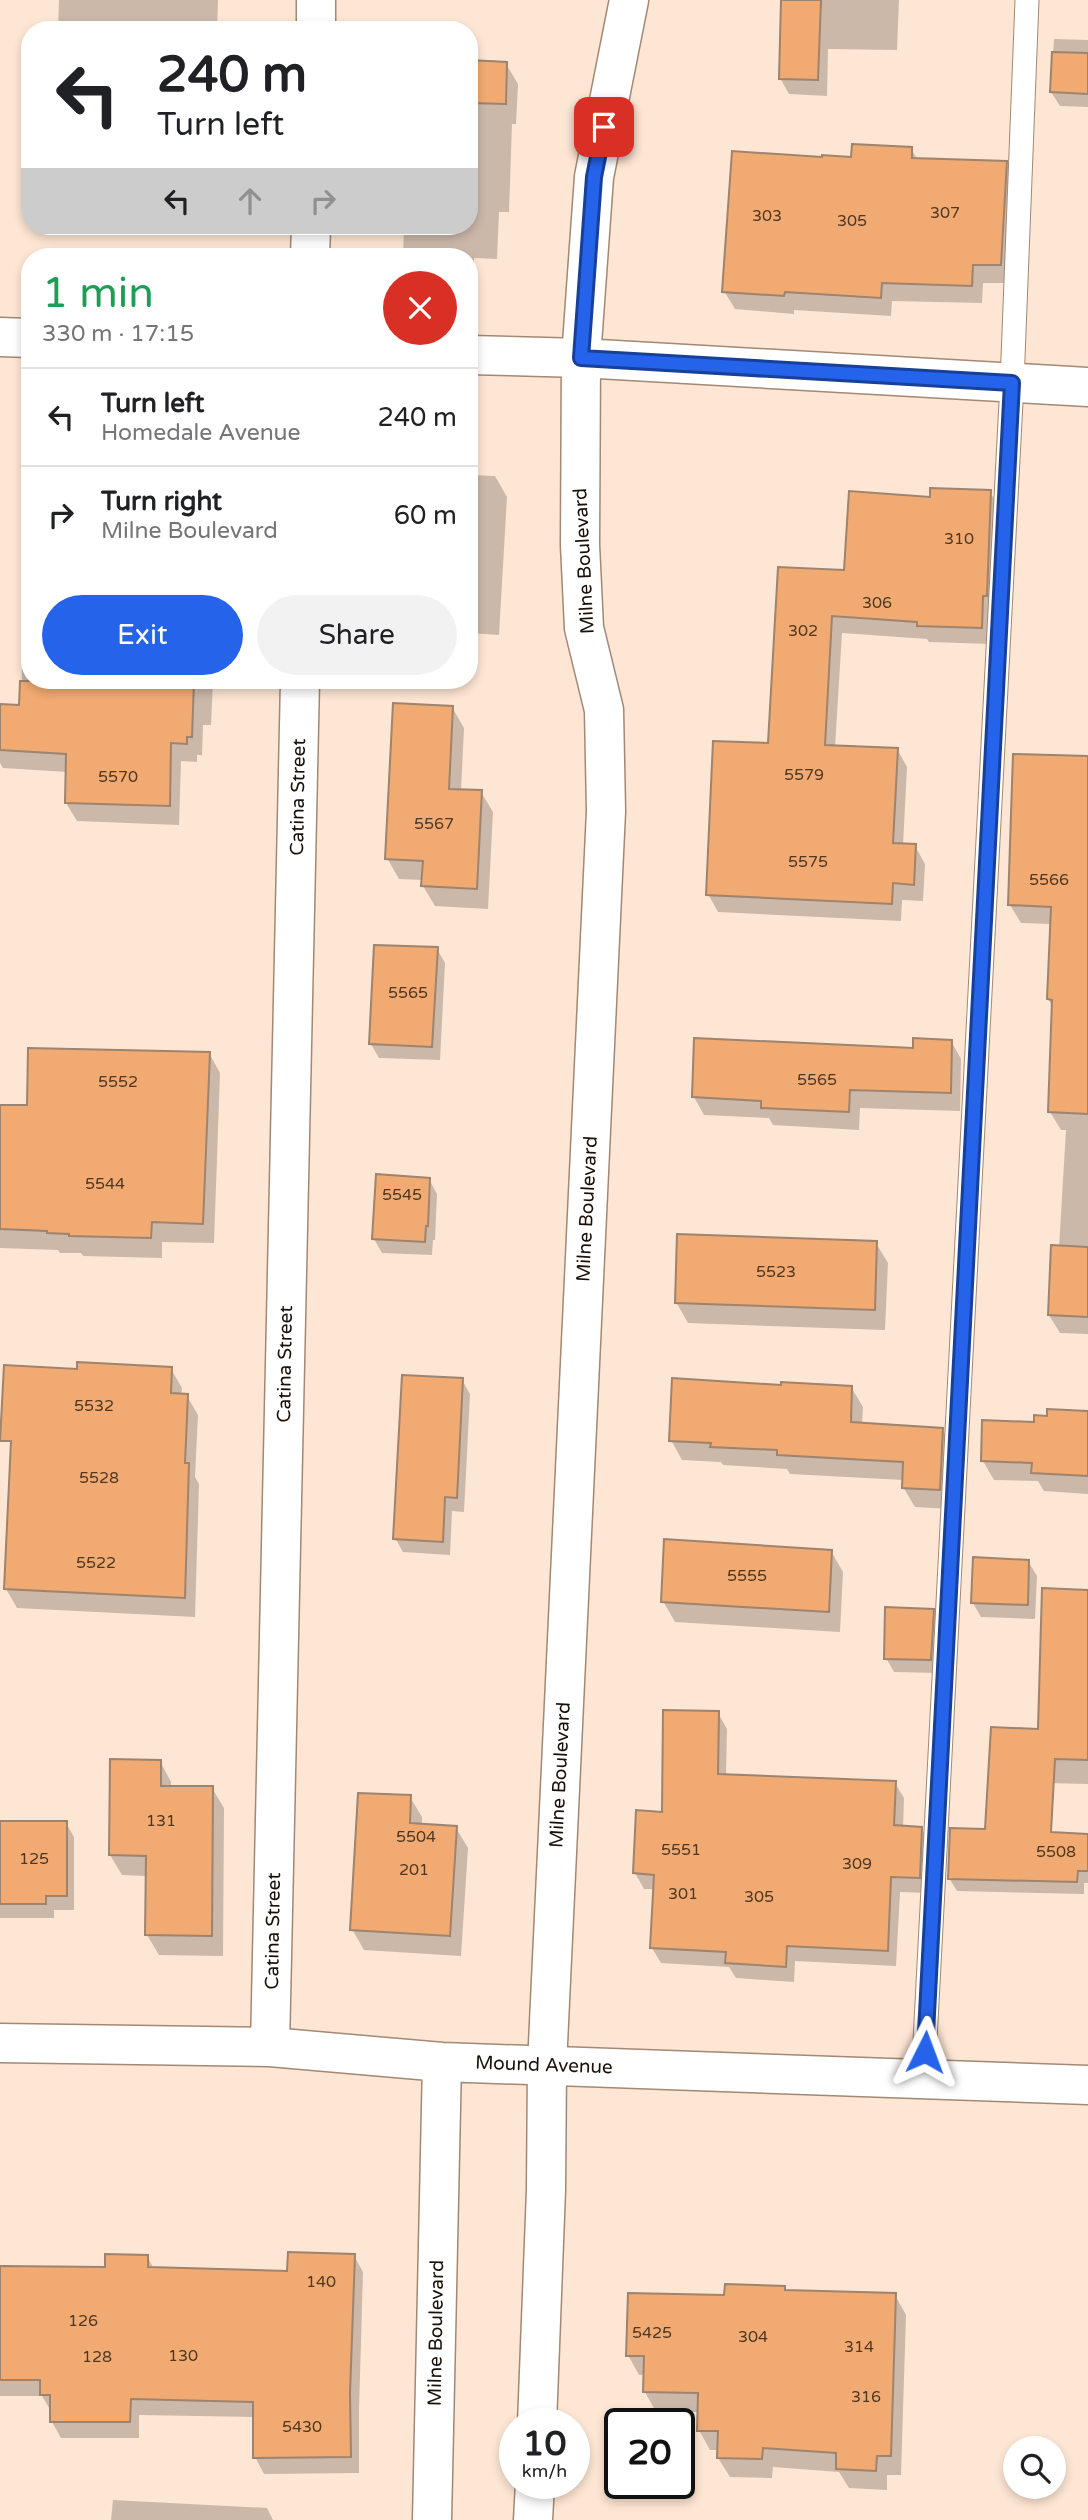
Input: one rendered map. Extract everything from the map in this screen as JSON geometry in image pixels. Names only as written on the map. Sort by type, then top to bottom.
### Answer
[{"type":"street","points":[[316,0],[316,21]]},
{"type":"street","name":"Milne Boulevard","points":[[538,2408],[546,2190],[547,2065],[606,811],[604,710],[584,628],[580,545],[581,358],[594,177],[629,0]]},
{"type":"street","points":[[0,337],[21,338]]},
{"type":"street","points":[[478,355],[581,358],[1088,387]]},
{"type":"street","name":"Catina Street","points":[[270,2047],[300,689]]},
{"type":"street","name":"Mound Avenue","points":[[0,2043],[270,2047],[442,2062],[1088,2085]]},
{"type":"street","name":"Milne Boulevard","points":[[432,2520],[442,2062]]},
{"type":"street","points":[[533,2520],[534,2499]]},
{"type":"lane","points":[[923,2079],[1012,383],[1027,0]]},
{"type":"building","points":[[781,0],[821,0],[818,80],[779,79]]},
{"type":"building","points":[[1052,52],[1088,53],[1088,94],[1050,92]]},
{"type":"building","points":[[478,60],[507,62],[506,104],[478,103]]},
{"type":"building","points":[[852,144],[912,147],[912,158],[1007,161],[1001,265],[973,265],[972,286],[882,283],[881,298],[785,292],[784,296],[722,292],[732,151],[851,157]]},
{"type":"building","points":[[930,488],[991,490],[987,596],[983,596],[982,628],[917,626],[917,622],[832,616],[825,745],[898,748],[893,843],[916,844],[914,885],[893,883],[892,904],[706,895],[713,741],[768,743],[778,567],[844,570],[849,491],[930,497]]},
{"type":"building","points":[[20,681],[21,689],[194,689],[192,737],[187,737],[187,744],[171,743],[170,806],[65,803],[66,754],[0,750],[0,704],[19,705]]},
{"type":"building","points":[[393,703],[453,706],[449,789],[482,790],[477,889],[421,886],[423,861],[385,859]]},
{"type":"building","points":[[1013,754],[1088,756],[1088,1114],[1048,1112],[1052,1000],[1047,999],[1051,907],[1008,905]]},
{"type":"building","points":[[374,945],[438,947],[432,1047],[369,1044]]},
{"type":"building","points":[[694,1038],[913,1048],[913,1038],[952,1040],[951,1093],[850,1090],[849,1112],[761,1108],[761,1101],[692,1097]]},
{"type":"building","points":[[28,1048],[210,1052],[203,1224],[152,1222],[151,1238],[69,1236],[47,1231],[0,1229],[0,1105],[27,1105]]},
{"type":"building","points":[[376,1174],[430,1178],[425,1242],[372,1239]]},
{"type":"building","points":[[677,1234],[877,1241],[875,1310],[675,1303]]},
{"type":"building","points":[[1051,1245],[1088,1247],[1088,1317],[1048,1315]]},
{"type":"building","points":[[77,1362],[172,1367],[171,1393],[188,1394],[185,1598],[4,1589],[11,1441],[0,1441],[4,1365],[77,1369]]},
{"type":"building","points":[[402,1375],[463,1378],[457,1498],[445,1497],[443,1542],[393,1539]]},
{"type":"building","points":[[672,1378],[781,1385],[781,1382],[852,1386],[851,1422],[943,1428],[940,1490],[902,1488],[903,1462],[777,1455],[777,1450],[710,1447],[711,1443],[669,1441]]},
{"type":"building","points":[[1047,1409],[1088,1411],[1088,1476],[1031,1473],[1032,1463],[981,1461],[982,1420],[1034,1422],[1034,1415],[1047,1416]]},
{"type":"building","points":[[664,1539],[832,1550],[829,1612],[661,1602]]},
{"type":"building","points":[[973,1557],[1029,1560],[1028,1605],[971,1603]]},
{"type":"building","points":[[1042,1588],[1088,1590],[1088,1760],[1055,1759],[1051,1832],[1088,1834],[1088,1871],[1078,1871],[1077,1882],[948,1879],[950,1828],[985,1829],[991,1727],[1038,1729]]},
{"type":"building","points":[[885,1607],[934,1609],[931,1660],[884,1659]]},
{"type":"building","points":[[663,1710],[719,1711],[718,1774],[896,1781],[894,1825],[922,1827],[920,1878],[891,1877],[888,1951],[787,1946],[786,1967],[725,1963],[726,1952],[650,1948],[654,1875],[633,1873],[636,1810],[662,1812]]},
{"type":"building","points":[[110,1759],[161,1760],[161,1786],[213,1786],[212,1936],[145,1935],[146,1856],[109,1855]]},
{"type":"building","points":[[358,1793],[411,1795],[410,1823],[457,1826],[450,1936],[350,1930]]},
{"type":"building","points":[[0,1821],[67,1821],[67,1896],[46,1896],[46,1904],[0,1904]]},
{"type":"building","points":[[288,2252],[355,2254],[350,2393],[351,2457],[253,2458],[253,2402],[131,2399],[130,2422],[50,2422],[50,2395],[40,2395],[40,2380],[0,2380],[0,2266],[105,2267],[105,2254],[148,2255],[148,2267],[287,2271]]},
{"type":"building","points":[[725,2284],[785,2286],[785,2290],[896,2293],[891,2456],[877,2456],[876,2471],[836,2469],[836,2453],[763,2448],[762,2459],[717,2458],[718,2431],[697,2431],[698,2393],[643,2392],[644,2356],[626,2356],[628,2293],[724,2295]]},
{"type":"route","points":[[604,127],[594,177],[581,358],[1012,383],[925,2052]]}]
